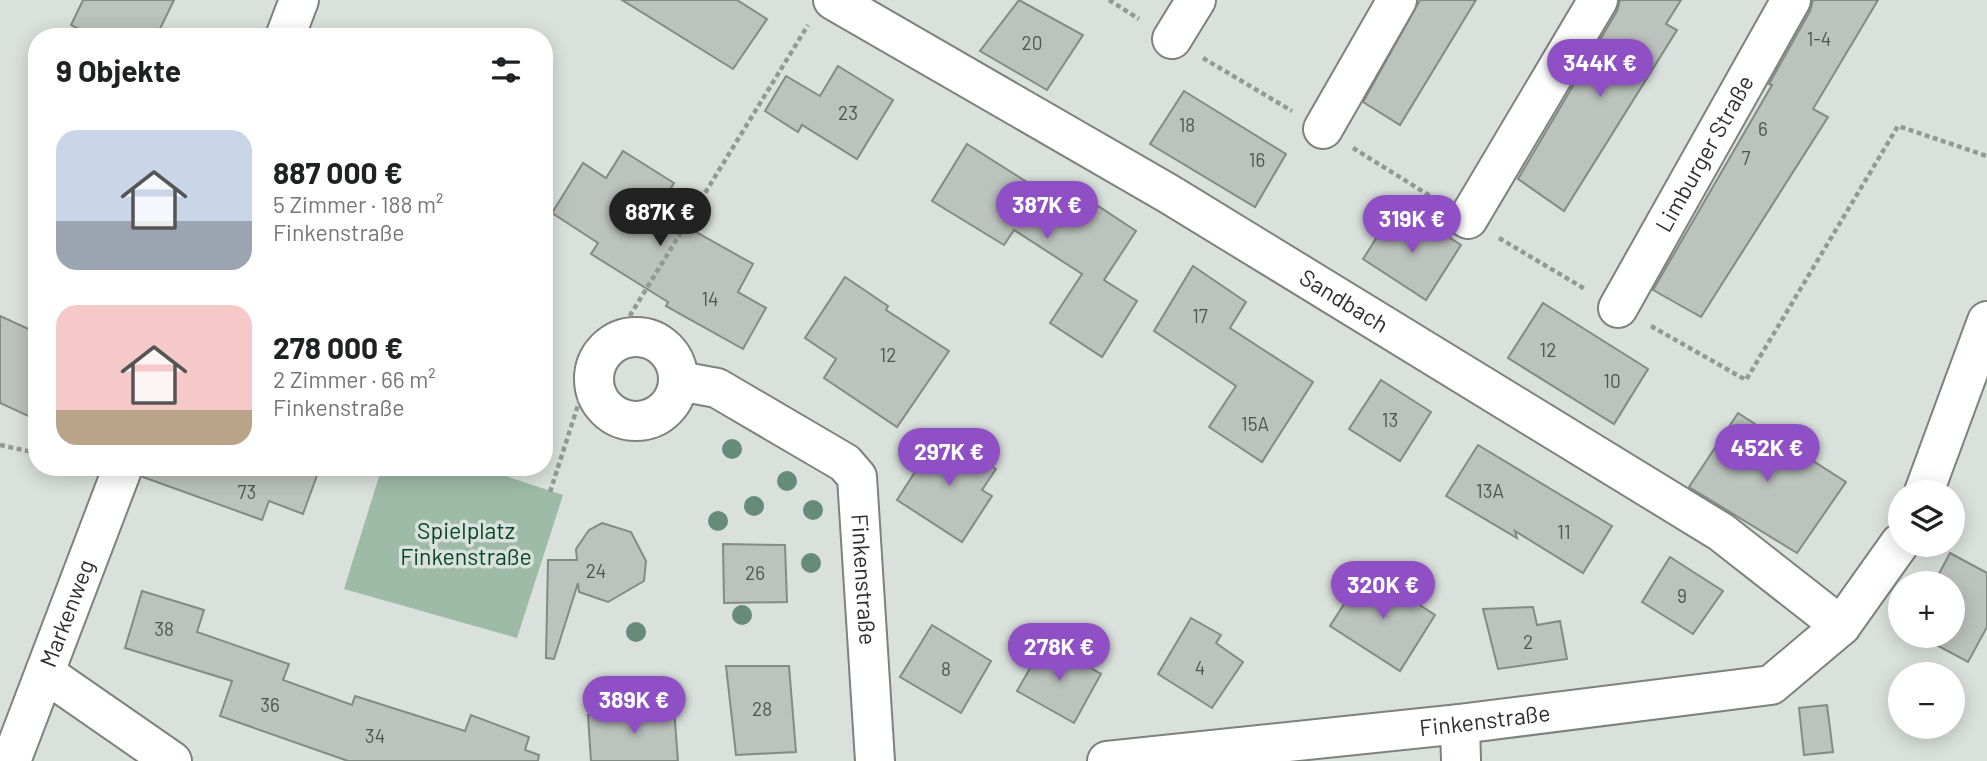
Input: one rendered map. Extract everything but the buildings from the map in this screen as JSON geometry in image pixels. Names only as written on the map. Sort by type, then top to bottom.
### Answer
[{"type":"street","points":[[288,28],[299,0]]},
{"type":"street","points":[[1172,39],[1196,0]]},
{"type":"street","points":[[1323,129],[1397,0]]},
{"type":"street","points":[[1468,219],[1598,0]]},
{"type":"street","name":"Limburger Straße","points":[[1618,308],[1791,0]]},
{"type":"street","name":"Sandbach","points":[[821,11],[1169,194],[1720,532],[1841,625]]},
{"type":"street","points":[[1928,480],[1987,321]]},
{"type":"street","points":[[645,337],[666,348],[678,369],[679,381],[671,405],[660,415],[635,422],[610,413],[595,391],[596,366],[602,355],[622,340],[645,337]]},
{"type":"street","name":"Finkenstraße","points":[[679,381],[717,388],[845,463],[857,477],[875,761]]},
{"type":"street","name":"Markenweg","points":[[11,761],[120,476]]},
{"type":"street","name":"Finkenstraße","points":[[1107,761],[1461,743],[1771,685],[1841,625],[1891,557]]},
{"type":"street","points":[[45,673],[172,761]]},
{"type":"path","points":[[1109,0],[1468,219],[1746,380],[1898,126],[1987,156]]},
{"type":"path","points":[[622,340],[626,322],[821,11]]},
{"type":"path","points":[[550,492],[579,402],[595,391]]},
{"type":"path","points":[[0,444],[28,451]]},
{"type":"green space","name":"Spielplatz Finkenstraße","points":[[379,476],[505,476],[563,495],[517,638],[344,589]]}]
